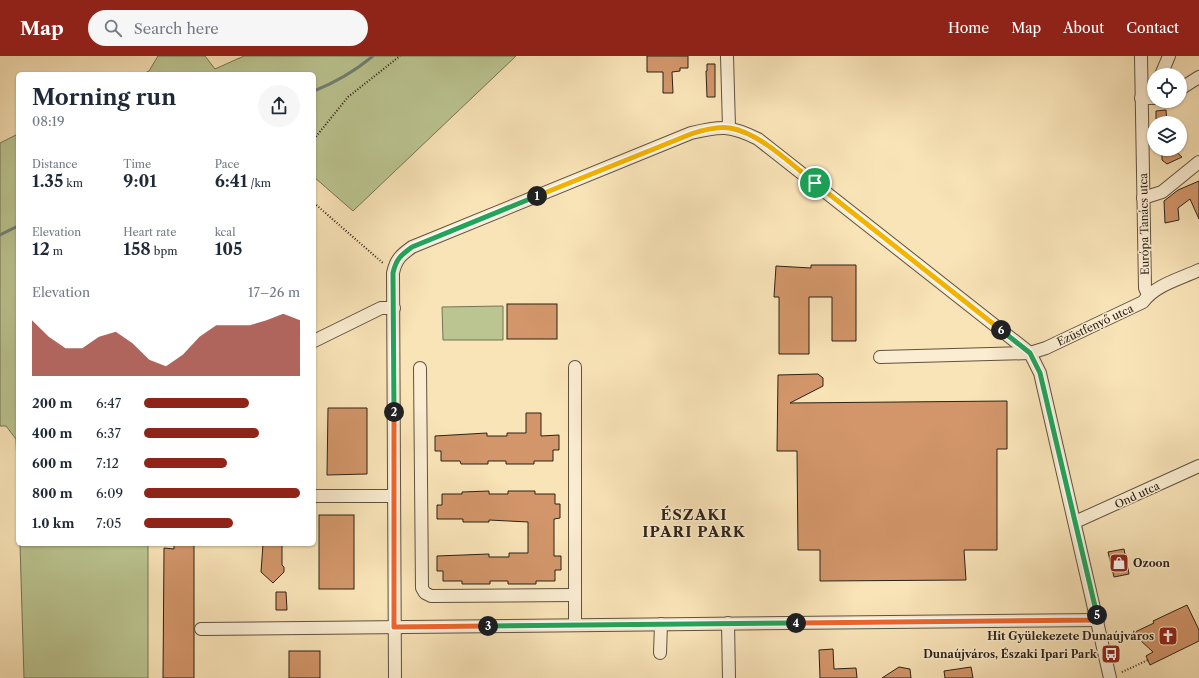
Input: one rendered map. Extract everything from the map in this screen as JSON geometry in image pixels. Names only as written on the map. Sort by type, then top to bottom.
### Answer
[{"type":"street","points":[[727,56],[729,127]]},
{"type":"street","name":"Európa Tanács utca","points":[[1141,56],[1147,83]]},
{"type":"street","points":[[1164,68],[1169,56]]},
{"type":"street","points":[[1187,85],[1199,77]]},
{"type":"street","name":"Európa Tanács utca","points":[[1148,295],[1145,288],[1143,198],[1149,108]]},
{"type":"street","points":[[395,678],[393,273],[396,262],[401,255],[412,247],[691,134],[709,129],[729,127],[740,130],[758,139],[1030,353],[1040,373],[1098,620],[1110,678]]},
{"type":"street","points":[[1143,198],[1162,192],[1199,162]]},
{"type":"street","name":"Ezüstfenyő utca","points":[[880,357],[1030,353],[1046,348],[1142,302],[1148,295],[1199,270]]},
{"type":"street","points":[[316,340],[381,308],[394,308]]},
{"type":"street","points":[[575,367],[575,625]]},
{"type":"street","points":[[420,368],[422,588],[425,593],[431,596],[574,595]]},
{"type":"street","name":"Ond utca","points":[[1075,522],[1199,466]]},
{"type":"street","points":[[316,496],[393,496]]},
{"type":"street","points":[[201,630],[237,628],[1098,620]]},
{"type":"street","points":[[728,623],[729,678]]},
{"type":"street","points":[[660,653],[661,624]]},
{"type":"path","points":[[316,137],[348,97],[400,56]]},
{"type":"path","points":[[316,205],[393,273]]},
{"type":"path","points":[[1122,672],[1148,660]]},
{"type":"green space","points":[[158,56],[205,56],[215,69],[244,56],[516,56],[353,211],[316,179],[316,72],[147,72]]},
{"type":"green space","points":[[16,135],[16,439],[6,426],[0,426],[0,143]]},
{"type":"green space","points":[[503,306],[503,340],[443,340],[442,307]]},
{"type":"green space","points":[[20,546],[148,546],[148,678],[24,678]]},
{"type":"building","points":[[647,56],[688,56],[688,68],[680,68],[680,71],[672,72],[673,93],[663,93],[663,72],[647,72]]},
{"type":"building","points":[[707,64],[715,64],[715,97],[707,97]]},
{"type":"building","points":[[1166,110],[1166,116],[1156,116],[1156,111]]},
{"type":"building","points":[[1162,156],[1182,157],[1167,164],[1162,160]]},
{"type":"building","points":[[1199,181],[1199,219],[1190,199],[1178,208],[1179,220],[1165,223],[1164,201],[1178,190]]},
{"type":"building","points":[[811,265],[856,265],[856,341],[832,341],[832,297],[809,297],[809,354],[779,354],[779,297],[774,297],[776,266],[811,268]]},
{"type":"building","points":[[507,304],[557,304],[557,339],[507,339]]},
{"type":"building","points":[[818,374],[823,378],[823,386],[790,403],[1007,401],[1007,449],[997,449],[997,550],[964,550],[966,580],[820,581],[820,550],[798,550],[797,451],[777,451],[778,375]]},
{"type":"building","points":[[328,408],[367,408],[367,474],[327,475]]},
{"type":"building","points":[[526,413],[541,413],[541,436],[559,435],[559,450],[553,450],[553,461],[534,461],[534,464],[506,464],[506,461],[488,461],[488,464],[461,464],[460,461],[441,461],[441,451],[435,451],[435,436],[487,433],[487,436],[507,436],[507,433],[526,433]]},
{"type":"building","points":[[489,491],[489,494],[508,494],[508,491],[535,491],[535,494],[555,494],[555,504],[560,504],[560,518],[554,519],[554,556],[561,556],[561,570],[555,570],[555,581],[536,581],[536,584],[508,584],[508,581],[490,581],[490,584],[462,584],[462,581],[443,581],[443,571],[437,571],[437,556],[489,554],[489,557],[509,557],[509,553],[528,553],[528,522],[489,520],[489,522],[463,522],[463,519],[437,519],[437,505],[442,505],[442,494],[462,494],[462,492]]},
{"type":"building","points":[[319,515],[354,515],[354,589],[319,589]]},
{"type":"building","points":[[174,546],[194,546],[194,678],[163,678],[164,548],[174,549]]},
{"type":"building","points":[[263,546],[282,546],[282,565],[284,567],[284,572],[273,583],[261,572]]},
{"type":"building","name":"Ozoon","points":[[1124,549],[1129,574],[1114,577],[1108,552]]},
{"type":"building","points":[[276,592],[286,592],[287,610],[276,610]]},
{"type":"building","name":"Hit Gyülekezete Dunaújváros","points":[[1187,605],[1199,630],[1199,641],[1150,665],[1146,656],[1153,652],[1139,639],[1135,632],[1154,623],[1153,621]]},
{"type":"building","points":[[833,649],[834,669],[856,668],[857,678],[820,678],[819,650]]},
{"type":"building","points":[[289,651],[320,651],[320,678],[289,678]]},
{"type":"building","points":[[899,667],[910,669],[911,678],[882,678]]},
{"type":"building","points":[[971,667],[973,678],[945,678],[944,671]]},
{"type":"waterway","points":[[316,90],[345,76],[373,56]]},
{"type":"waterway","points":[[0,235],[16,227]]},
{"type":"place","name":"Ozoon","points":[[1119,563]]},
{"type":"place","name":"Hit Gyülekezete Dunaújváros","points":[[1168,636]]},
{"type":"place","name":"Dunaújváros, Északi Ipari Park","points":[[1111,654]]},
{"type":"district","name":"ÉSZAKI IPARI PARK","points":[[694,522]]},
{"type":"route","points":[[729,127],[740,130],[758,139],[815,183],[1030,353],[1040,373],[1098,620],[394,627],[393,273],[396,262],[401,255],[412,247],[592,173],[691,134],[709,129],[729,127]]}]
